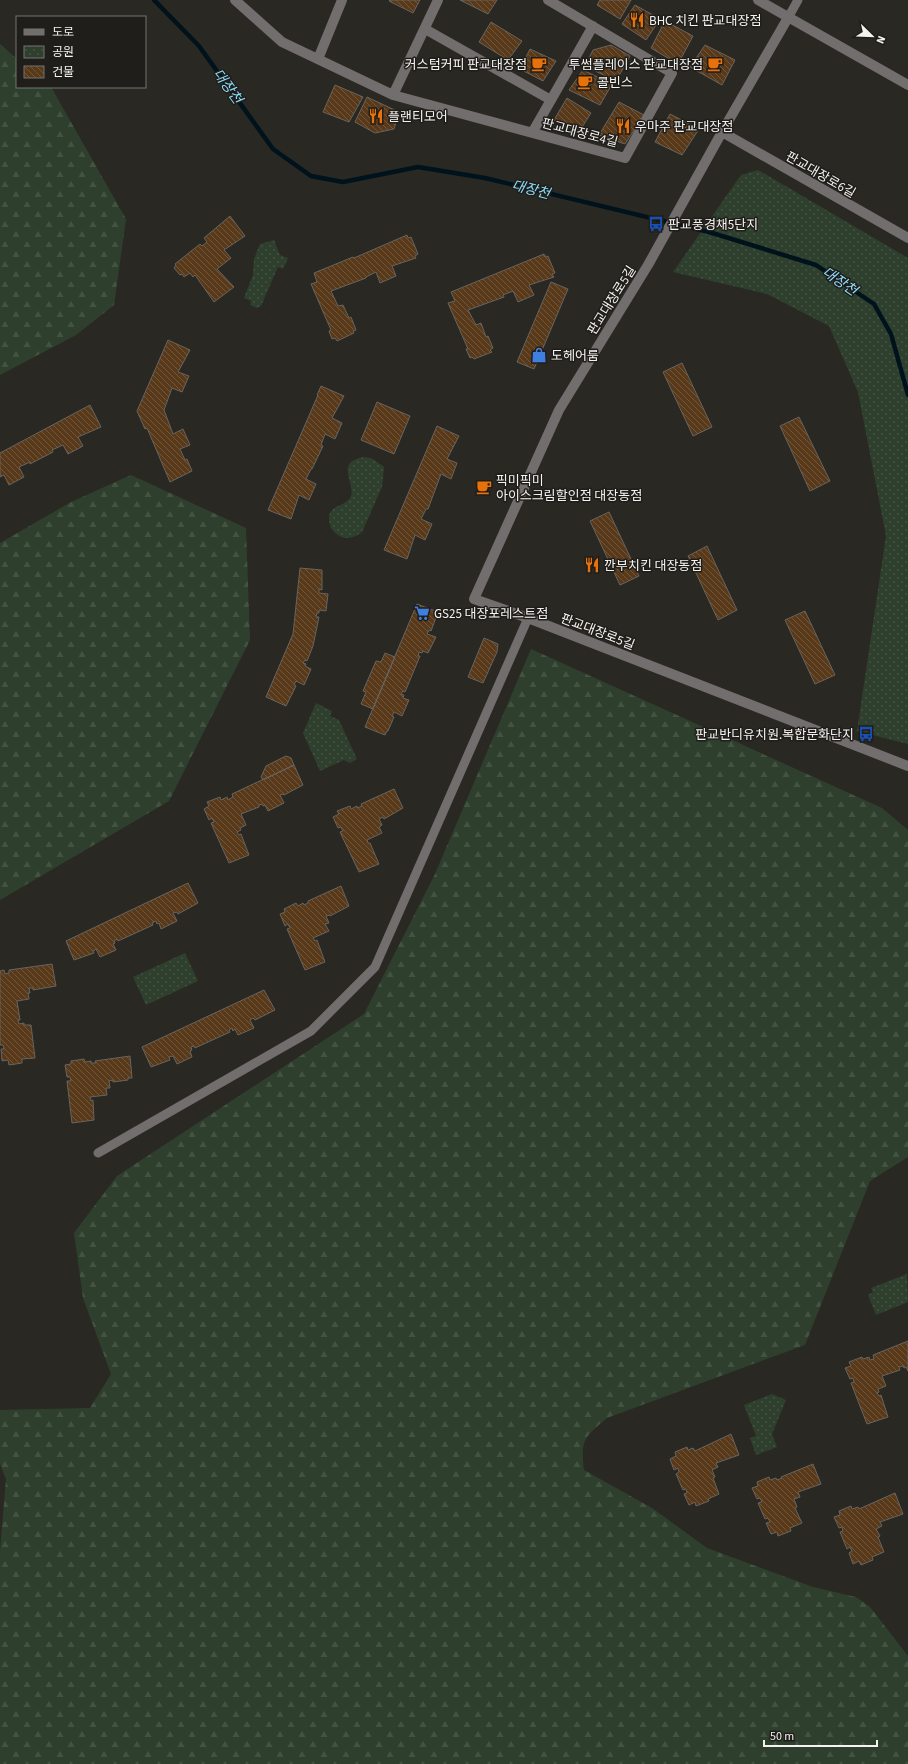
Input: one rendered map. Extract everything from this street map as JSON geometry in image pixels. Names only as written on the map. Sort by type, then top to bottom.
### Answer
[{"type":"street","name":"판교대장로4길","points":[[235,0],[282,42],[393,95],[625,158],[672,73],[548,0]]},
{"type":"street","points":[[318,59],[342,0]]},
{"type":"street","points":[[393,95],[438,0]]},
{"type":"street","points":[[758,0],[789,16],[908,85]]},
{"type":"street","points":[[722,132],[789,16]]},
{"type":"street","name":"판교대장로4길","points":[[425,29],[551,100],[593,26]]},
{"type":"street","points":[[532,133],[551,100]]},
{"type":"street","name":"판교대장로5길","points":[[722,132],[648,265],[559,410],[474,599],[528,618],[908,766]]},
{"type":"street","name":"판교대장로6길","points":[[722,132],[908,238]]},
{"type":"lane","points":[[789,16],[798,0]]},
{"type":"lane","points":[[98,1153],[311,1031],[375,968],[528,618]]},
{"type":"green space","points":[[0,44],[16,58],[16,88],[52,88],[126,219],[114,305],[76,335],[0,375]]},
{"type":"green space","points":[[758,170],[908,258],[908,744],[857,731],[886,536],[858,392],[829,326],[767,294],[673,272],[741,175]]},
{"type":"green space","points":[[274,240],[280,255],[288,258],[283,269],[278,267],[261,306],[257,308],[250,305],[251,301],[244,298],[253,275],[254,259],[260,244]]},
{"type":"green space","points":[[365,457],[373,459],[384,467],[382,487],[362,532],[354,537],[341,537],[331,528],[329,515],[334,508],[350,498],[352,493],[348,469],[350,463],[355,459]]},
{"type":"green space","points":[[131,475],[246,528],[250,640],[169,801],[0,900],[0,543],[71,502]]},
{"type":"green space","points":[[531,649],[882,808],[908,830],[908,1157],[870,1181],[805,1345],[607,1418],[589,1435],[586,1440],[583,1451],[583,1460],[584,1470],[652,1508],[707,1548],[813,1587],[856,1597],[870,1607],[908,1656],[908,1764],[0,1764],[0,1551],[6,1479],[0,1464],[0,1410],[90,1408],[111,1374],[83,1298],[74,1233],[117,1176],[364,1014],[435,874]]},
{"type":"green space","points":[[316,703],[332,711],[330,716],[339,720],[357,759],[350,763],[344,760],[320,771],[303,733]]},
{"type":"green space","points":[[185,953],[198,981],[146,1005],[133,977]]},
{"type":"green space","points":[[907,1274],[908,1302],[876,1315],[868,1295],[873,1292],[871,1288]]},
{"type":"green space","points":[[772,1394],[786,1400],[772,1434],[777,1447],[756,1455],[750,1438],[756,1436],[744,1405]]},
{"type":"building","points":[[420,0],[413,13],[389,1]]},
{"type":"building","points":[[460,0],[497,0],[488,14]]},
{"type":"building","points":[[600,0],[631,0],[620,19],[597,5]]},
{"type":"building","points":[[635,5],[660,19],[646,40],[622,24]]},
{"type":"building","points":[[665,21],[693,36],[678,64],[651,48]]},
{"type":"building","points":[[491,22],[522,41],[508,60],[479,42]]},
{"type":"building","points":[[611,45],[630,56],[616,81],[585,66],[593,50]]},
{"type":"building","points":[[705,45],[735,60],[722,85],[690,67]]},
{"type":"building","points":[[530,49],[556,61],[543,81],[520,69]]},
{"type":"building","points":[[583,70],[612,84],[600,105],[569,90]]},
{"type":"building","points":[[335,85],[363,97],[349,122],[323,112]]},
{"type":"building","points":[[367,97],[399,112],[394,129],[375,133],[355,122]]},
{"type":"building","points":[[567,98],[591,113],[579,132],[554,120]]},
{"type":"building","points":[[619,102],[644,115],[625,144],[599,135]]},
{"type":"building","points":[[670,114],[699,129],[682,155],[655,142]]},
{"type":"building","points":[[230,216],[245,236],[224,250],[231,258],[217,269],[234,287],[214,302],[195,275],[193,277],[190,273],[184,277],[174,268],[176,265],[175,264],[200,244],[202,246],[207,242],[204,238]]},
{"type":"building","points":[[407,235],[408,238],[411,237],[418,254],[415,256],[416,258],[392,266],[396,276],[380,283],[376,272],[366,278],[331,291],[338,306],[343,305],[349,318],[351,317],[356,330],[353,331],[354,333],[337,341],[335,338],[332,339],[329,331],[331,330],[311,284],[317,282],[314,273],[353,257],[354,258]]},
{"type":"building","points":[[544,254],[546,257],[548,256],[555,273],[552,274],[554,277],[529,285],[534,295],[518,302],[513,291],[503,295],[504,297],[468,310],[476,325],[481,323],[486,337],[488,336],[493,348],[490,350],[492,352],[474,359],[472,357],[470,358],[466,349],[468,349],[448,303],[455,301],[451,292]]},
{"type":"building","points":[[551,282],[568,289],[534,369],[517,362]]},
{"type":"building","points":[[168,340],[190,350],[178,372],[189,376],[182,392],[172,388],[164,410],[173,434],[183,429],[190,445],[180,449],[185,460],[187,459],[192,471],[170,482],[147,428],[145,429],[137,411]]},
{"type":"building","points":[[682,363],[712,427],[693,436],[663,372]]},
{"type":"building","points":[[321,386],[344,396],[332,418],[342,423],[335,439],[325,434],[321,445],[323,446],[306,479],[316,484],[309,500],[299,495],[291,519],[268,510]]},
{"type":"building","points":[[377,402],[410,416],[394,454],[361,440]]},
{"type":"building","points":[[90,405],[101,427],[78,437],[83,446],[68,454],[63,445],[30,464],[30,462],[19,467],[24,477],[9,485],[4,475],[0,477],[0,453]]},
{"type":"building","points":[[799,417],[830,481],[810,491],[780,426]]},
{"type":"building","points":[[437,426],[459,436],[447,459],[457,463],[451,479],[441,474],[428,509],[426,509],[421,519],[432,524],[425,540],[415,535],[407,559],[384,550]]},
{"type":"building","points":[[609,512],[639,576],[620,585],[590,521]]},
{"type":"building","points":[[707,546],[737,610],[718,620],[688,556]]},
{"type":"building","points":[[300,568],[322,570],[322,590],[319,589],[319,593],[328,594],[326,611],[319,610],[319,613],[317,613],[316,617],[319,617],[313,646],[307,661],[305,660],[303,663],[311,669],[304,685],[296,681],[294,685],[296,686],[286,706],[266,697],[293,634]]},
{"type":"building","points":[[417,604],[438,612],[431,631],[429,630],[427,634],[436,637],[428,653],[423,651],[422,653],[419,652],[418,656],[420,656],[405,692],[403,691],[401,694],[404,695],[403,698],[409,700],[402,716],[394,712],[392,716],[394,717],[385,735],[365,727]]},
{"type":"building","points":[[805,611],[835,675],[815,684],[785,620]]},
{"type":"building","points":[[484,638],[498,644],[497,652],[483,683],[468,677]]},
{"type":"building","points":[[385,653],[395,657],[373,709],[361,704],[366,692],[363,691],[376,661],[381,662]]},
{"type":"building","points":[[286,756],[291,758],[294,765],[263,780],[261,777],[266,766]]},
{"type":"building","points":[[294,765],[303,785],[284,795],[280,795],[284,803],[268,811],[265,805],[263,806],[262,804],[259,805],[259,807],[241,814],[246,825],[240,828],[241,830],[237,832],[239,835],[241,834],[249,855],[229,863],[211,823],[214,822],[212,818],[209,820],[204,809],[209,806],[207,802],[220,797],[221,800],[227,797],[228,800],[233,797],[232,794]]},
{"type":"building","points":[[394,789],[403,808],[384,819],[383,817],[379,819],[382,825],[379,827],[382,833],[367,840],[368,843],[370,843],[379,864],[359,872],[340,832],[343,831],[341,827],[338,828],[333,817],[339,814],[337,811],[350,806],[351,809],[357,806],[357,808],[362,806],[361,804]]},
{"type":"building","points":[[188,883],[198,903],[178,914],[177,912],[173,913],[177,921],[161,929],[159,923],[157,924],[156,921],[152,923],[153,925],[118,941],[117,939],[114,941],[115,943],[113,944],[116,950],[100,957],[96,949],[93,951],[94,953],[74,960],[66,941]]},
{"type":"building","points":[[341,886],[349,906],[330,916],[326,916],[329,923],[325,924],[329,931],[313,938],[315,941],[317,940],[325,962],[305,970],[287,929],[290,928],[288,924],[285,926],[280,914],[285,912],[284,909],[296,903],[298,906],[303,903],[304,905],[308,903],[308,901]]},
{"type":"building","points":[[52,964],[56,986],[33,990],[33,988],[29,988],[29,999],[17,1001],[20,1020],[18,1020],[19,1024],[24,1023],[24,1025],[31,1025],[35,1058],[22,1059],[22,1063],[9,1065],[8,1060],[2,1061],[1,1049],[4,1049],[3,1045],[0,1045],[0,971],[4,970],[5,974],[9,973],[9,970]]},
{"type":"building","points":[[264,990],[275,1010],[255,1020],[253,1018],[250,1020],[254,1028],[238,1035],[235,1029],[233,1031],[232,1028],[229,1030],[230,1032],[195,1048],[194,1046],[191,1047],[192,1050],[190,1051],[192,1057],[177,1064],[173,1056],[169,1057],[170,1060],[151,1067],[142,1047]]},
{"type":"building","points":[[130,1056],[132,1078],[113,1082],[113,1080],[109,1081],[110,1088],[106,1088],[107,1095],[90,1097],[91,1101],[93,1100],[94,1120],[72,1123],[67,1081],[71,1081],[70,1077],[67,1077],[65,1065],[71,1064],[71,1061],[84,1059],[85,1062],[91,1061],[91,1063],[96,1063],[95,1061]]},
{"type":"building","points":[[908,1341],[908,1371],[906,1367],[904,1368],[903,1366],[899,1367],[900,1370],[882,1376],[886,1386],[878,1389],[879,1392],[877,1393],[879,1396],[881,1395],[888,1417],[867,1424],[851,1383],[854,1382],[853,1378],[850,1379],[845,1368],[851,1366],[849,1362],[862,1357],[863,1359],[869,1357],[870,1360],[874,1359],[873,1355]]},
{"type":"building","points":[[731,1434],[739,1455],[716,1463],[718,1467],[712,1470],[715,1477],[713,1478],[719,1494],[708,1499],[709,1501],[696,1506],[695,1502],[689,1505],[684,1494],[687,1493],[686,1489],[683,1490],[676,1474],[679,1472],[678,1468],[674,1470],[670,1459],[676,1456],[675,1452],[687,1447],[688,1450],[693,1448],[695,1451]]},
{"type":"building","points":[[813,1464],[821,1484],[798,1492],[800,1497],[794,1499],[797,1507],[795,1508],[802,1523],[790,1528],[791,1531],[778,1536],[777,1532],[771,1534],[766,1523],[770,1522],[768,1518],[765,1519],[758,1503],[762,1502],[760,1498],[757,1499],[752,1488],[758,1486],[757,1482],[769,1477],[770,1480],[776,1478],[777,1480]]},
{"type":"building","points":[[895,1493],[903,1514],[880,1522],[882,1526],[876,1529],[880,1536],[878,1537],[884,1552],[872,1557],[873,1560],[861,1565],[859,1561],[853,1564],[849,1553],[852,1551],[850,1547],[847,1549],[840,1532],[843,1531],[842,1527],[839,1528],[834,1517],[840,1515],[839,1511],[851,1506],[852,1509],[858,1507],[859,1509]]},
{"type":"waterway","name":"대장천","points":[[154,0],[199,46],[273,149],[311,176],[343,182],[418,167],[485,178],[709,232],[816,265],[874,304],[891,334],[908,395]]},
{"type":"place","name":"BHC 치킨 판교대장점","points":[[637,20]]},
{"type":"place","name":"커스텀커피 판교대장점","points":[[539,64]]},
{"type":"place","name":"투썸플레이스 판교대장점","points":[[715,64]]},
{"type":"place","name":"콜빈스","points":[[585,82]]},
{"type":"place","name":"플랜티모어","points":[[376,116]]},
{"type":"place","name":"우마주 판교대장점","points":[[623,126]]},
{"type":"place","name":"판교풍경채5단지","points":[[656,224]]},
{"type":"place","name":"도헤어룸","points":[[539,355]]},
{"type":"place","name":"픽미픽미 아이스크림할인점 대장동점","points":[[484,487]]},
{"type":"place","name":"깐부치킨 대장동점","points":[[592,565]]},
{"type":"place","name":"GS25 대장포레스트점","points":[[422,613]]},
{"type":"place","name":"판교반디유치원.복합문화단지","points":[[866,734]]}]
